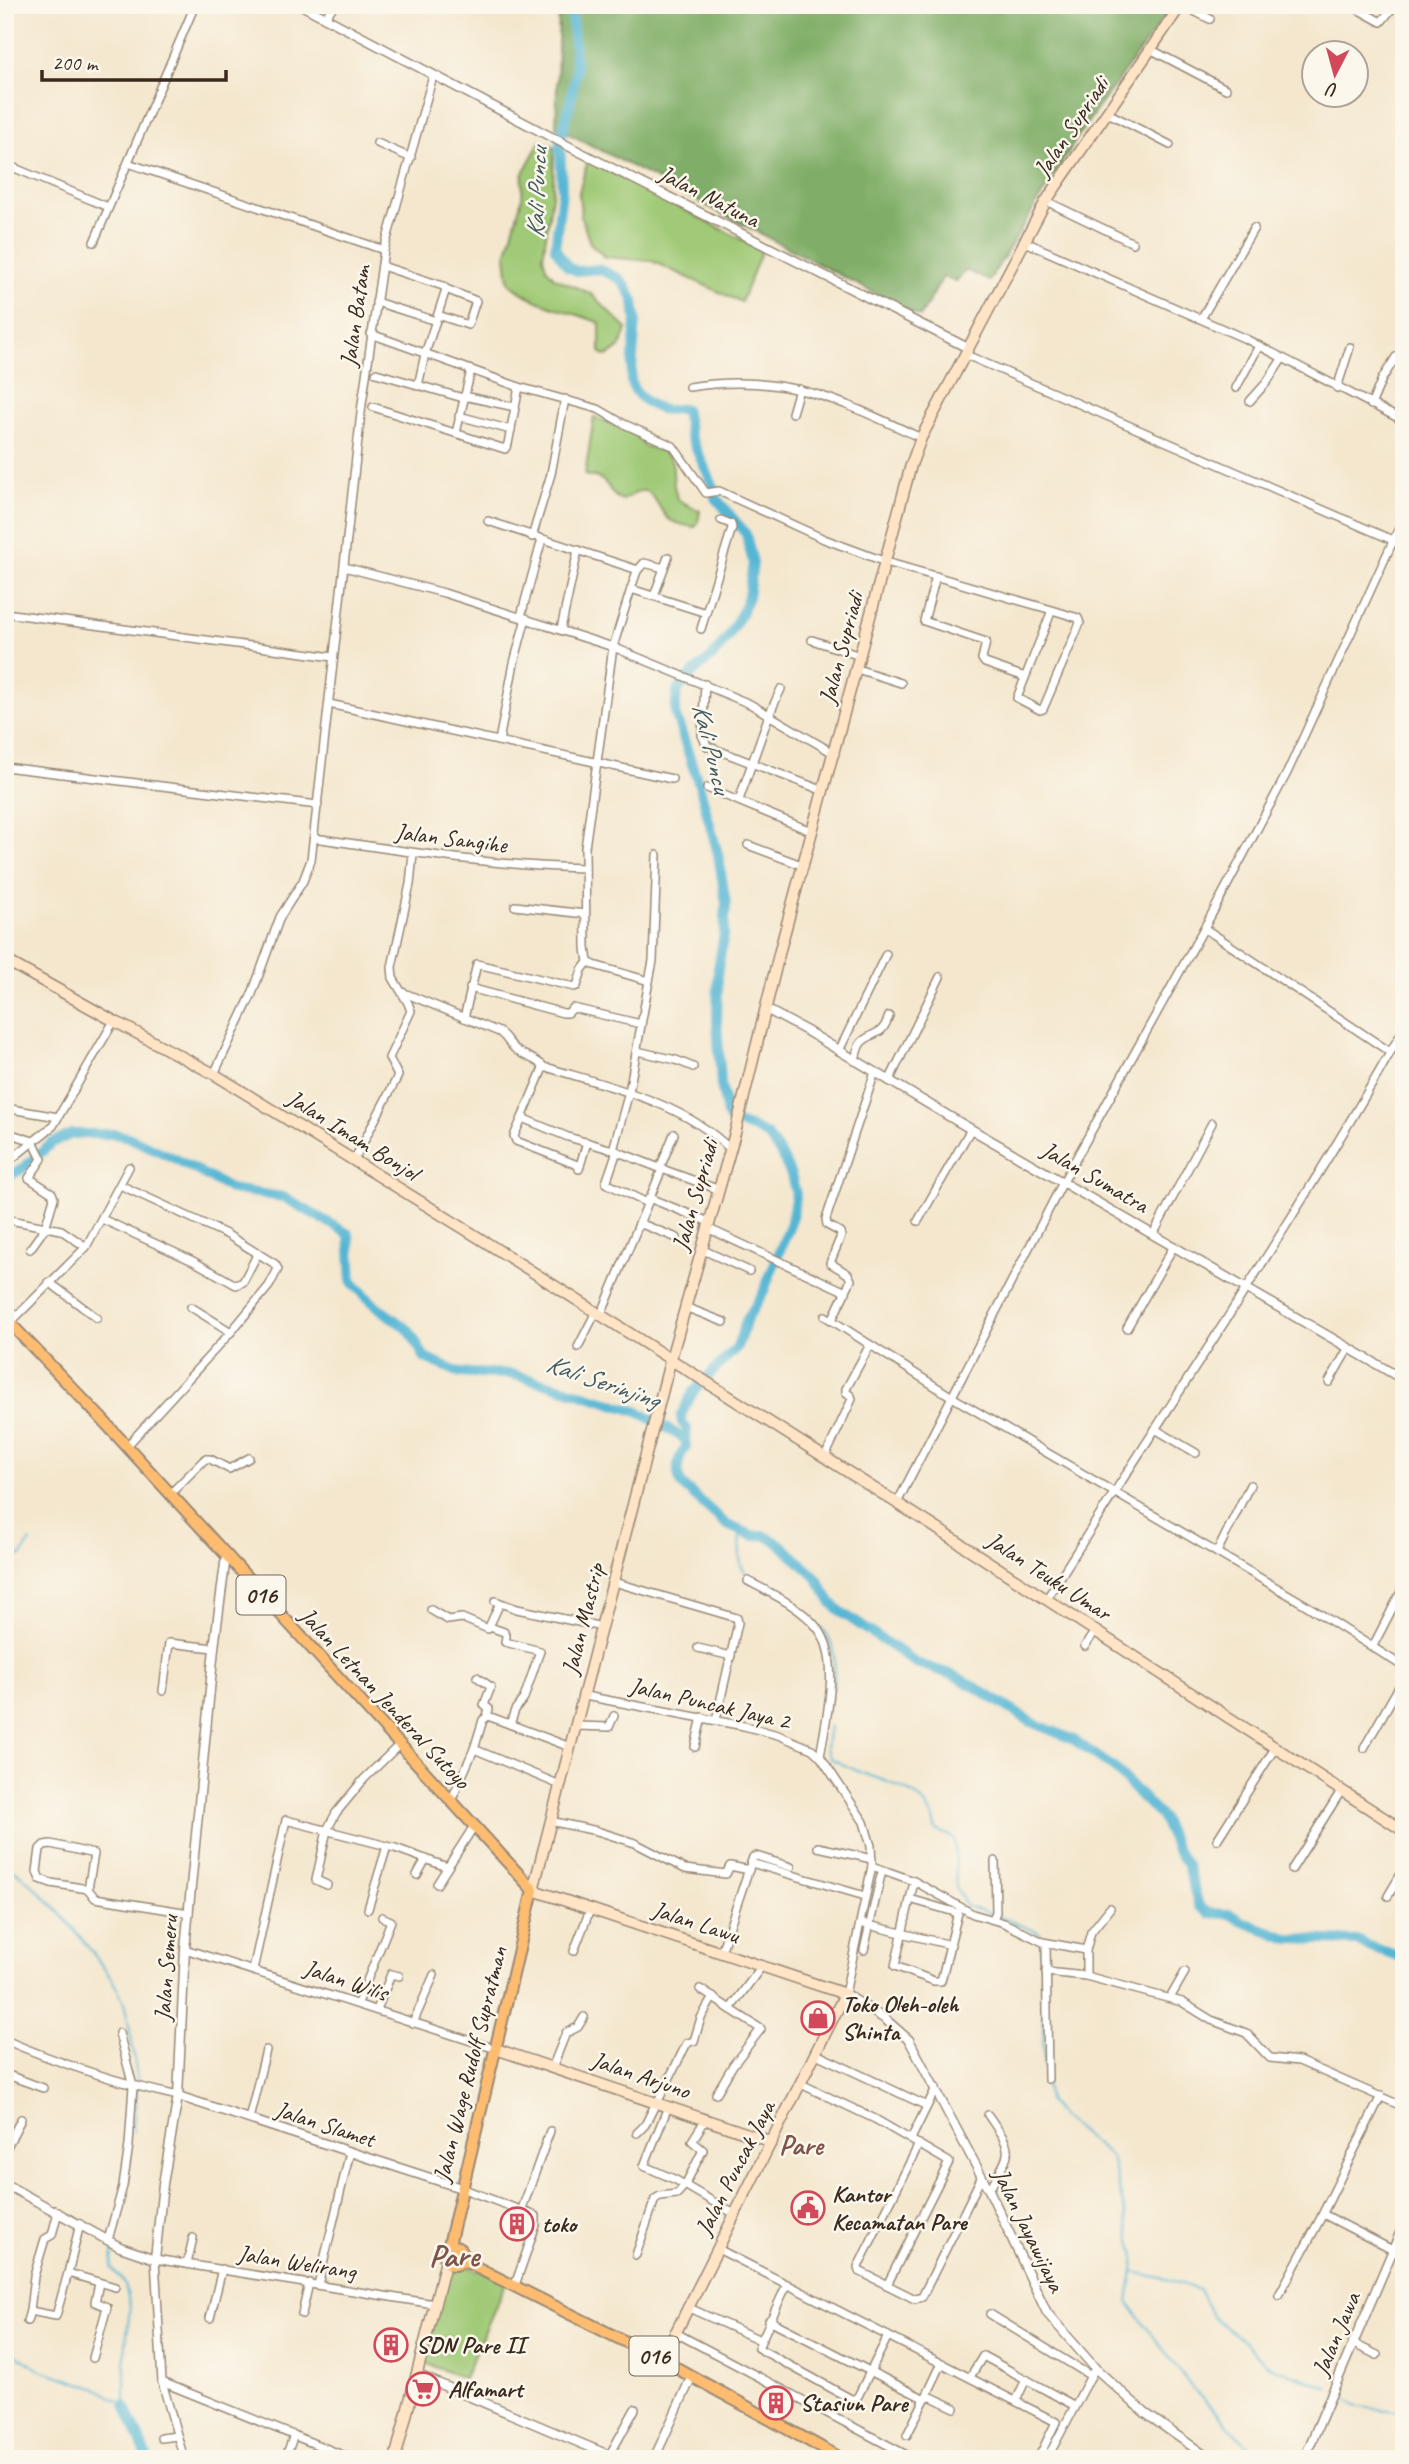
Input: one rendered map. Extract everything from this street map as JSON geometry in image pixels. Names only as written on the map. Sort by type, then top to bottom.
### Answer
[{"type":"main road","name":"Jalan Supriadi","points":[[671,1358],[735,1133],[904,489],[920,438],[1046,201],[1181,5]]},
{"type":"main road","name":"Jalan Imam Bonjol","points":[[5,960],[214,1074],[671,1358]]},
{"type":"main road","name":"Jalan Letnan Jenderal Sutoyo","points":[[7,1321],[127,1447],[533,1890]]},
{"type":"main road","name":"Jalan Teuku Umar","points":[[671,1358],[1404,1831]]},
{"type":"main road","name":"Jalan Mastrip","points":[[533,1890],[671,1358]]},
{"type":"main road","name":"016","points":[[516,1872],[526,1894],[528,1912]]},
{"type":"main road","name":"Jalan Lawu","points":[[533,1890],[845,1994]]},
{"type":"main road","name":"Jalan Wage Rudolf Supratman","points":[[447,2255],[533,1890]]},
{"type":"main road","name":"Jalan Puncak Jaya","points":[[662,2360],[845,1994]]},
{"type":"main road","name":"Jalan Arjuno","points":[[496,2049],[772,2142]]},
{"type":"main road","name":"016","points":[[447,2255],[456,2247],[460,2250],[462,2260],[662,2360],[842,2459]]},
{"type":"main road","points":[[395,2459],[447,2255]]},
{"type":"street","points":[[94,242],[195,5]]},
{"type":"street","name":"Jalan Natuna","points":[[301,5],[966,351]]},
{"type":"street","points":[[325,18],[334,5]]},
{"type":"street","points":[[1181,5],[1210,19]]},
{"type":"street","points":[[1350,5],[1381,22],[1395,5]]},
{"type":"street","points":[[1150,49],[1226,89]]},
{"type":"street","name":"Jalan Batam","points":[[214,1074],[252,994],[280,917],[303,881],[311,860],[360,421],[384,250],[433,76]]},
{"type":"street","points":[[1107,112],[1170,145]]},
{"type":"street","points":[[377,143],[411,158]]},
{"type":"street","points":[[128,163],[384,250]]},
{"type":"street","points":[[5,164],[108,207]]},
{"type":"street","points":[[1046,201],[1133,243]]},
{"type":"street","points":[[1201,319],[1254,228]]},
{"type":"street","points":[[1023,241],[1259,346],[1404,421]]},
{"type":"street","points":[[376,302],[467,325],[470,324],[476,301],[443,286],[382,266]]},
{"type":"street","points":[[418,386],[425,354],[446,289]]},
{"type":"street","points":[[371,334],[519,387],[598,409],[673,446],[707,493],[719,491],[824,538],[886,562],[936,576],[1052,610],[1078,618],[1080,623],[1042,710],[1017,698],[1052,610]]},
{"type":"street","points":[[1236,388],[1259,346]]},
{"type":"street","points":[[1337,388],[1350,347]]},
{"type":"street","points":[[966,351],[1404,545]]},
{"type":"street","points":[[1371,405],[1382,379],[1396,357]]},
{"type":"street","points":[[1250,401],[1282,359]]},
{"type":"street","points":[[456,433],[471,370]]},
{"type":"street","points":[[376,373],[418,386],[515,407]]},
{"type":"street","points":[[689,387],[744,382],[799,389],[840,401],[920,438]]},
{"type":"street","points":[[373,407],[505,449],[508,446],[519,387]]},
{"type":"street","points":[[792,413],[799,389]]},
{"type":"street","points":[[532,537],[551,474],[565,399]]},
{"type":"street","points":[[460,416],[511,430]]},
{"type":"street","points":[[897,1503],[1063,1182],[1204,928],[1302,743],[1404,517]]},
{"type":"street","points":[[701,629],[732,525],[721,520]]},
{"type":"street","points":[[488,521],[637,571]]},
{"type":"street","points":[[499,741],[542,539]]},
{"type":"street","points":[[561,629],[578,550]]},
{"type":"street","points":[[654,597],[668,557]]},
{"type":"street","points":[[589,961],[584,869],[613,647],[637,571],[644,563],[664,568]]},
{"type":"street","points":[[344,567],[524,617],[613,647],[705,684],[769,715],[835,754]]},
{"type":"street","points":[[936,576],[924,621],[986,642],[982,659],[985,663],[1024,677]]},
{"type":"street","points":[[631,589],[706,613]]},
{"type":"street","points":[[5,613],[333,657]]},
{"type":"street","points":[[812,640],[860,656]]},
{"type":"street","points":[[857,669],[901,683]]},
{"type":"street","points":[[705,684],[702,735],[707,746],[824,792]]},
{"type":"street","points":[[738,800],[781,689]]},
{"type":"street","points":[[328,704],[672,779]]},
{"type":"street","points":[[5,767],[318,805]]},
{"type":"street","points":[[707,788],[813,832]]},
{"type":"street","name":"Jalan Sangihe","points":[[314,838],[519,866],[584,869]]},
{"type":"street","points":[[748,845],[804,866]]},
{"type":"street","points":[[354,1160],[398,1076],[389,1058],[411,1011],[393,978],[392,967],[410,884],[413,853]]},
{"type":"street","points":[[657,855],[653,961],[629,1092],[606,1183],[708,1225],[846,1292]]},
{"type":"street","points":[[515,906],[585,914]]},
{"type":"street","points":[[1204,928],[1390,1052]]},
{"type":"street","points":[[839,1051],[886,954]]},
{"type":"street","points":[[464,1018],[477,964],[574,987],[577,986],[584,964],[589,961]]},
{"type":"street","points":[[589,961],[599,968],[649,981]]},
{"type":"street","points":[[889,1081],[940,977]]},
{"type":"street","points":[[470,988],[563,1013],[576,1008],[641,1024]]},
{"type":"street","points":[[401,991],[505,1035],[515,1049],[538,1060],[544,1067],[629,1092],[701,1125],[730,1149]]},
{"type":"street","name":"Jalan Sumatra","points":[[766,1009],[1404,1380]]},
{"type":"street","points":[[855,1060],[861,1044],[870,1034],[881,1030],[889,1016]]},
{"type":"street","points":[[5,1164],[49,1129],[114,1021]]},
{"type":"street","points":[[1046,1600],[1337,1146],[1404,1028]]},
{"type":"street","points":[[637,1051],[693,1067]]},
{"type":"street","points":[[544,1067],[514,1136],[516,1141],[579,1168],[587,1142]]},
{"type":"street","points":[[875,1072],[825,1219],[827,1225],[840,1232],[841,1236],[830,1263],[850,1277],[846,1292],[828,1318],[952,1396],[1217,1552],[1404,1667]]},
{"type":"street","points":[[5,1108],[58,1117]]},
{"type":"street","points":[[522,1118],[718,1189]]},
{"type":"street","points":[[1154,1233],[1212,1123]]},
{"type":"street","points":[[918,1221],[971,1129]]},
{"type":"street","points":[[5,1132],[33,1141],[40,1154],[29,1178],[52,1193],[54,1198],[45,1228],[30,1249]]},
{"type":"street","points":[[578,1347],[598,1313],[639,1223],[674,1134]]},
{"type":"street","points":[[7,1321],[86,1247],[128,1167]]},
{"type":"street","points":[[120,1185],[209,1225],[258,1253],[277,1266],[278,1272],[231,1332],[127,1447]]},
{"type":"street","points":[[5,1219],[61,1230],[86,1247]]},
{"type":"street","points":[[102,1219],[236,1284],[243,1282],[258,1253]]},
{"type":"street","points":[[639,1223],[677,1238]]},
{"type":"street","points":[[1127,1328],[1174,1246]]},
{"type":"street","points":[[701,1249],[749,1271]]},
{"type":"street","points":[[49,1282],[97,1318]]},
{"type":"street","points":[[191,1307],[231,1332]]},
{"type":"street","points":[[685,1307],[724,1321]]},
{"type":"street","points":[[825,1457],[852,1399],[846,1389],[870,1345]]},
{"type":"street","points":[[1329,1382],[1348,1349]]},
{"type":"street","points":[[1155,1429],[1196,1453]]},
{"type":"street","points":[[170,1494],[206,1459],[229,1469],[249,1458]]},
{"type":"street","points":[[1217,1552],[1250,1485]]},
{"type":"street","name":"Jalan Semeru","points":[[184,2459],[162,2382],[155,2259],[163,2184],[178,2096],[185,1949],[214,1648],[226,1556]]},
{"type":"street","points":[[748,1581],[795,1609],[814,1625],[824,1638],[831,1671],[820,1756]]},
{"type":"street","points":[[614,1582],[737,1618],[716,1720]]},
{"type":"street","points":[[1373,1646],[1404,1586]]},
{"type":"street","points":[[490,1627],[498,1602],[602,1627]]},
{"type":"street","points":[[431,1610],[448,1620],[462,1618],[486,1629],[490,1627],[505,1634],[505,1642],[540,1651],[524,1698],[515,1710],[510,1724]]},
{"type":"street","points":[[1085,1646],[1095,1632]]},
{"type":"street","points":[[163,1691],[169,1643],[214,1648]]},
{"type":"street","points":[[698,1648],[731,1656]]},
{"type":"street","points":[[451,1801],[489,1709],[484,1702],[491,1687],[477,1677]]},
{"type":"street","points":[[1364,1748],[1404,1678]]},
{"type":"street","name":"Jalan Puncak Jaya 2","points":[[584,1696],[702,1717],[778,1735],[806,1746],[820,1756],[864,1822],[876,1867],[865,1896],[866,1924],[845,1994]]},
{"type":"street","points":[[486,1716],[570,1748]]},
{"type":"street","points":[[576,1726],[609,1727],[614,1716]]},
{"type":"street","points":[[695,1747],[702,1717]]},
{"type":"street","points":[[327,1885],[316,1880],[327,1830],[354,1790],[399,1745]]},
{"type":"street","points":[[1217,1840],[1275,1748]]},
{"type":"street","points":[[474,1749],[560,1785]]},
{"type":"street","points":[[1292,1869],[1341,1791]]},
{"type":"street","points":[[253,1970],[285,1821],[289,1819],[387,1846],[447,1867]]},
{"type":"street","points":[[550,1821],[597,1831],[642,1845],[685,1869],[726,1874],[730,1866],[750,1867],[865,1896]]},
{"type":"street","points":[[437,1884],[474,1826]]},
{"type":"street","points":[[88,1889],[94,1854],[51,1844],[40,1849],[37,1868],[40,1879],[88,1889],[95,1898],[189,1913]]},
{"type":"street","points":[[368,1909],[387,1846]]},
{"type":"street","points":[[818,1847],[914,1881],[967,1912],[994,1916],[1042,1941],[1086,1950]]},
{"type":"street","points":[[722,1952],[753,1857],[791,1867]]},
{"type":"street","points":[[416,1875],[426,1859]]},
{"type":"street","points":[[994,1916],[995,1861]]},
{"type":"street","points":[[864,1950],[876,1867]]},
{"type":"street","points":[[1388,1896],[1404,1869]]},
{"type":"street","points":[[910,1899],[958,1913],[943,1979],[939,1982],[896,1967],[902,1932],[913,1886]]},
{"type":"street","points":[[362,1894],[372,1897]]},
{"type":"street","points":[[1086,1976],[1086,1950],[1091,1932],[1110,1908]]},
{"type":"street","points":[[574,1951],[590,1910]]},
{"type":"street","points":[[358,2003],[391,1921],[382,1917]]},
{"type":"street","points":[[866,1924],[951,1945]]},
{"type":"street","points":[[1042,1941],[1046,1972],[1048,2079]]},
{"type":"street","name":"Jalan Wilis","points":[[185,1949],[496,2049]]},
{"type":"street","points":[[730,2008],[762,1966]]},
{"type":"street","points":[[1046,1972],[1086,1976],[1182,2002],[1211,2020],[1246,2033],[1270,2058],[1294,2059],[1404,2107]]},
{"type":"street","points":[[1170,1998],[1185,1972]]},
{"type":"street","points":[[377,2010],[391,1974],[399,1976]]},
{"type":"street","points":[[413,2023],[434,1975]]},
{"type":"street","points":[[700,1989],[761,2029],[733,2065],[716,2094]]},
{"type":"street","name":"Jalan Jayawijaya","points":[[845,1994],[885,2019],[909,2040],[982,2176],[1047,2313],[1093,2372],[1210,2459]]},
{"type":"street","points":[[713,1997],[701,2018],[694,2041],[687,2043],[661,2104],[643,2165],[685,2185],[736,2215]]},
{"type":"street","points":[[552,2068],[566,2034],[578,2027],[584,2017]]},
{"type":"street","points":[[109,2241],[123,2186],[136,2087],[118,2033]]},
{"type":"street","points":[[5,2040],[136,2087],[178,2096]]},
{"type":"street","points":[[249,2119],[266,2050]]},
{"type":"street","points":[[816,2054],[927,2106]]},
{"type":"street","points":[[5,2074],[43,2088]]},
{"type":"street","points":[[801,2084],[915,2142],[946,2159],[949,2164],[887,2286]]},
{"type":"street","points":[[936,2088],[915,2142],[858,2267],[859,2271],[913,2299],[922,2297],[982,2176]]},
{"type":"street","name":"Jalan Slamet","points":[[178,2096],[461,2188]]},
{"type":"street","points":[[1279,2295],[1381,2096]]},
{"type":"street","points":[[637,2133],[661,2104]]},
{"type":"street","points":[[988,2115],[1007,2142],[1009,2150],[989,2190]]},
{"type":"street","points":[[5,2151],[21,2119]]},
{"type":"street","points":[[636,2255],[655,2199],[677,2194],[685,2185],[703,2150],[692,2141],[706,2119]]},
{"type":"street","points":[[522,2209],[550,2131]]},
{"type":"street","points":[[302,2314],[350,2152]]},
{"type":"street","points":[[5,2184],[120,2247],[155,2259]]},
{"type":"street","points":[[461,2188],[534,2215],[537,2221],[515,2285]]},
{"type":"street","points":[[27,2321],[37,2263],[45,2239],[52,2235],[58,2212]]},
{"type":"street","points":[[1322,2215],[1404,2256]]},
{"type":"street","points":[[30,2311],[54,2317],[80,2224]]},
{"type":"street","name":"Jalan Jawa","points":[[1304,2459],[1404,2224]]},
{"type":"street","points":[[187,2263],[193,2238]]},
{"type":"street","points":[[718,2249],[1056,2422],[1039,2456]]},
{"type":"street","name":"Jalan Welirang","points":[[155,2259],[433,2304]]},
{"type":"street","points":[[211,2318],[222,2269]]},
{"type":"street","points":[[68,2273],[115,2287]]},
{"type":"street","points":[[93,2358],[107,2307],[96,2302],[99,2283]]},
{"type":"street","points":[[787,2284],[758,2348],[851,2399],[858,2396],[888,2336]]},
{"type":"street","points":[[687,2307],[760,2340]]},
{"type":"street","points":[[990,2314],[1093,2372],[1050,2453],[1039,2456]]},
{"type":"street","points":[[769,2320],[870,2372],[955,2409]]},
{"type":"street","points":[[674,2332],[914,2459]]},
{"type":"street","points":[[1352,2343],[1377,2355]]},
{"type":"street","points":[[970,2377],[983,2356],[1076,2406]]},
{"type":"street","points":[[907,2435],[942,2363]]},
{"type":"street","points":[[416,2374],[612,2458],[635,2409]]},
{"type":"street","points":[[654,2459],[692,2376]]},
{"type":"street","points":[[1016,2401],[1026,2379]]},
{"type":"street","points":[[162,2382],[352,2459]]},
{"type":"street","points":[[285,2459],[294,2435]]},
{"type":"street","points":[[161,2438],[177,2436]]},
{"type":"green space","points":[[559,5],[1173,5],[1082,130],[989,281],[966,270],[956,282],[943,277],[920,317],[556,127]]},
{"type":"green space","points":[[540,142],[554,146],[553,189],[543,256],[546,268],[555,278],[590,293],[627,329],[620,346],[606,356],[600,352],[600,323],[540,302],[509,282],[506,256],[522,198],[523,173]]},
{"type":"green space","points":[[588,160],[762,250],[741,302],[652,261],[605,257],[590,243],[581,216],[579,192]]},
{"type":"green space","points":[[594,417],[634,433],[644,446],[658,450],[671,459],[678,500],[700,511],[695,527],[668,519],[647,491],[639,491],[623,500],[616,497],[602,480],[585,475]]},
{"type":"green space","points":[[448,2262],[453,2265],[458,2263],[507,2281],[464,2378],[419,2361]]},
{"type":"waterway","name":"Kali Puncu","points":[[571,5],[576,70],[560,140],[562,191],[555,248],[568,267],[577,271],[599,269],[620,279],[627,288],[634,301],[636,320],[631,381],[633,386],[640,396],[656,407],[667,410],[685,409],[690,436],[713,485],[716,498],[746,534],[753,563],[748,596],[742,612],[728,637],[712,657],[677,691],[675,713],[718,854],[726,904],[718,968],[717,1022],[721,1085],[727,1114],[731,1121],[768,1136],[782,1156],[796,1194],[791,1222],[763,1293],[747,1319],[737,1347],[693,1392],[681,1415],[687,1429],[685,1439]]},
{"type":"waterway","name":"Kali Serinjing","points":[[5,1178],[22,1169],[52,1143],[72,1134],[115,1134],[128,1137],[176,1159],[230,1189],[283,1197],[349,1234],[352,1282],[376,1306],[409,1330],[425,1358],[460,1373],[511,1374],[559,1387],[639,1412],[685,1439],[686,1447],[678,1465],[681,1484],[727,1525],[754,1536],[764,1535],[780,1544],[816,1577],[831,1602],[841,1612],[916,1663],[953,1675],[1031,1722],[1074,1740],[1114,1768],[1162,1818],[1176,1849],[1187,1865],[1199,1906],[1208,1913],[1230,1914],[1241,1921],[1289,1939],[1359,1941],[1404,1960]]},
{"type":"waterway","points":[[740,1531],[741,1565],[748,1574],[776,1592]]},
{"type":"waterway","points":[[5,1561],[22,1555],[30,1541]]},
{"type":"waterway","points":[[822,1628],[833,1649],[833,1689]]},
{"type":"waterway","points":[[829,1726],[826,1748],[830,1758],[907,1790],[926,1805],[935,1829],[955,1839],[956,1887],[966,1906],[992,1914]]},
{"type":"waterway","points":[[5,1865],[18,1873],[52,1905],[87,1946],[114,1984],[127,2015],[137,2083]]},
{"type":"waterway","points":[[998,1916],[1040,1933],[1040,1937]]},
{"type":"waterway","points":[[1041,1943],[1044,2067]]},
{"type":"waterway","points":[[1046,2079],[1048,2101],[1060,2115],[1112,2158],[1135,2257],[1128,2302],[1192,2388],[1257,2455],[1265,2459]]},
{"type":"waterway","points":[[133,2132],[137,2089]]},
{"type":"waterway","points":[[115,2239],[121,2206]]},
{"type":"waterway","points":[[114,2248],[111,2267],[125,2284],[130,2306],[125,2353],[125,2405]]},
{"type":"waterway","points":[[1134,2272],[1199,2290],[1213,2317],[1244,2341],[1267,2365],[1329,2388]]},
{"type":"waterway","points":[[5,2347],[38,2369],[98,2389],[124,2404]]},
{"type":"waterway","points":[[1337,2393],[1360,2407],[1404,2412]]},
{"type":"waterway","points":[[125,2405],[148,2459]]},
{"type":"place","name":"Toko Oleh-oleh Shinta","points":[[818,2018]]},
{"type":"place","name":"Kantor Kecamatan Pare","points":[[808,2208]]},
{"type":"place","name":"toko","points":[[517,2224]]},
{"type":"place","name":"SDN Pare II","points":[[391,2345]]},
{"type":"place","name":"Alfamart","points":[[423,2389]]},
{"type":"place","name":"Stasiun Pare","points":[[776,2403]]},
{"type":"district","name":"Pare","points":[[801,2144]]},
{"type":"district","name":"Pare","points":[[454,2255]]}]
